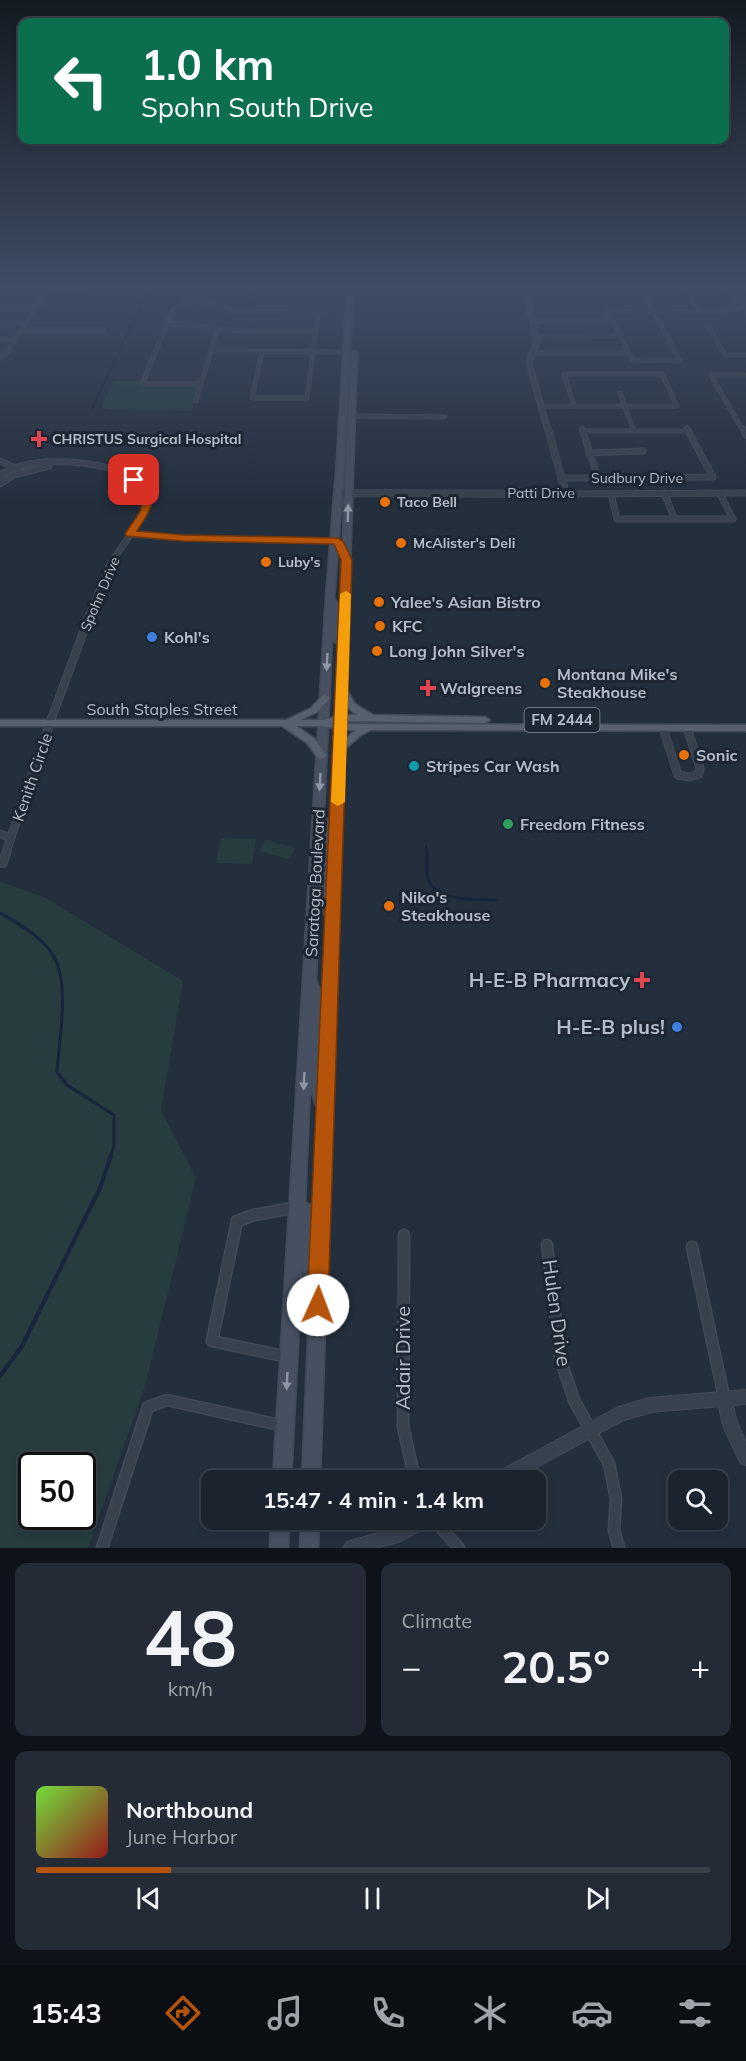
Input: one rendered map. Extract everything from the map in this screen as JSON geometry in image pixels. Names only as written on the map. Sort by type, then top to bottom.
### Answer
[{"type":"main road","name":"Saratoga Boulevard","points":[[282,1470],[330,597],[349,358]]},
{"type":"main road","name":"Saratoga Boulevard","points":[[311,1470],[347,560],[350,358]]},
{"type":"main road","points":[[344,404],[348,415],[351,416]]},
{"type":"main road","points":[[334,541],[340,542],[347,560]]},
{"type":"main road","points":[[330,597],[337,610],[336,638],[339,642],[344,642]]},
{"type":"main road","points":[[342,689],[348,705],[378,723]]},
{"type":"main road","points":[[284,723],[314,710],[325,698]]},
{"type":"main road","points":[[583,728],[584,725],[600,720]]},
{"type":"main road","name":"South Staples Street","points":[[0,723],[378,723],[600,720],[744,726]]},
{"type":"main road","points":[[284,723],[309,737],[322,756]]},
{"type":"main road","points":[[340,748],[357,734],[378,723]]},
{"type":"main road","name":"South Staples Street","points":[[378,723],[583,728],[744,726]]},
{"type":"main road","points":[[319,812],[326,832],[325,864],[329,868],[335,868]]},
{"type":"main road","points":[[315,869],[326,879],[325,902],[333,920]]},
{"type":"main road","points":[[309,980],[318,1002],[316,1031],[321,1038],[328,1038]]},
{"type":"main road","points":[[306,1044],[314,1044],[319,1051],[317,1084],[325,1115]]},
{"type":"main road","points":[[297,1208],[306,1210],[311,1221],[309,1263],[318,1305]]},
{"type":"main road","points":[[279,1548],[280,1530]]},
{"type":"main road","points":[[309,1548],[310,1530]]},
{"type":"street","points":[[153,358],[142,384],[201,384]]},
{"type":"street","points":[[196,400],[210,358]]},
{"type":"street","points":[[260,358],[252,398],[307,398],[311,358]]},
{"type":"street","points":[[530,358],[529,363],[566,494]]},
{"type":"street","points":[[631,358],[681,362],[679,358]]},
{"type":"street","points":[[542,406],[574,406],[677,406],[662,374],[564,374],[574,406]]},
{"type":"street","points":[[746,375],[711,375],[746,435]]},
{"type":"street","points":[[598,478],[582,429],[633,429],[620,393]]},
{"type":"street","points":[[351,416],[445,417]]},
{"type":"street","name":"Sudbury Drive","points":[[560,478],[713,477],[687,429],[633,429]]},
{"type":"street","points":[[589,453],[643,451]]},
{"type":"street","points":[[0,460],[22,472]]},
{"type":"street","points":[[0,475],[16,467],[51,462],[58,464]]},
{"type":"street","points":[[0,484],[22,472],[58,464]]},
{"type":"street","name":"Spohn Drive","points":[[49,724],[107,570],[147,507],[146,494],[142,486],[125,473],[86,464],[58,464]]},
{"type":"street","points":[[0,466],[14,475]]},
{"type":"street","name":"Patti Drive","points":[[337,493],[746,494]]},
{"type":"street","points":[[664,493],[675,519]]},
{"type":"street","points":[[610,494],[617,519],[733,519],[720,494]]},
{"type":"street","points":[[131,534],[183,538],[334,541]]},
{"type":"street","name":"Kenith Circle","points":[[3,863],[49,724]]},
{"type":"street","points":[[663,728],[678,775],[690,777],[699,774],[700,768],[687,728]]},
{"type":"street","points":[[0,834],[11,838]]},
{"type":"street","points":[[288,1358],[212,1341],[237,1221],[254,1215],[297,1208]]},
{"type":"street","name":"Adair Drive","points":[[404,1235],[403,1426],[410,1470]]},
{"type":"street","name":"Hulen Drive","points":[[548,1245],[560,1358],[574,1400],[609,1464],[616,1499],[614,1530],[619,1548]]},
{"type":"street","points":[[692,1247],[730,1424],[746,1458]]},
{"type":"street","points":[[516,1470],[620,1414],[650,1405],[724,1397],[746,1397]]},
{"type":"street","points":[[102,1548],[148,1407],[167,1400],[284,1426]]},
{"type":"street","points":[[351,1548],[397,1535],[406,1530]]},
{"type":"street","points":[[443,1530],[459,1548]]},
{"type":"green space","points":[[114,381],[198,387],[192,411],[106,409],[102,406]]},
{"type":"green space","points":[[221,838],[256,839],[252,864],[216,863]]},
{"type":"green space","points":[[266,840],[296,848],[289,859],[258,851]]},
{"type":"green space","points":[[0,882],[44,897],[183,981],[161,1110],[196,1178],[145,1386],[96,1525],[96,1452],[18,1452],[18,1530],[94,1530],[88,1548],[0,1548]]},
{"type":"waterway","points":[[91,410],[116,358]]},
{"type":"waterway","points":[[426,846],[427,852]]},
{"type":"waterway","points":[[427,852],[427,876],[430,883],[443,894],[461,898],[497,900]]},
{"type":"waterway","points":[[0,913],[37,937],[54,957],[59,969],[63,998],[57,1072],[67,1085],[114,1115],[114,1146],[110,1157]]},
{"type":"waterway","points":[[0,1376],[22,1346],[100,1188],[111,1156]]},
{"type":"slow traffic","points":[[338,802],[346,594]]},
{"type":"place","name":"CHRISTUS Surgical Hospital","points":[[39,439]]},
{"type":"place","name":"Taco Bell","points":[[385,502]]},
{"type":"place","name":"McAlister's Deli","points":[[401,543]]},
{"type":"place","name":"Luby's","points":[[266,562]]},
{"type":"place","name":"Yalee's Asian Bistro","points":[[379,602]]},
{"type":"place","name":"KFC","points":[[380,626]]},
{"type":"place","name":"Kohl's","points":[[152,637]]},
{"type":"place","name":"Long John Silver's","points":[[377,651]]},
{"type":"place","name":"Montana Mike's Steakhouse","points":[[545,683]]},
{"type":"place","name":"Walgreens","points":[[428,688]]},
{"type":"place","name":"Sonic","points":[[684,755]]},
{"type":"place","name":"Stripes Car Wash","points":[[414,766]]},
{"type":"place","name":"Freedom Fitness","points":[[508,824]]},
{"type":"place","name":"Niko's Steakhouse","points":[[389,906]]},
{"type":"place","name":"H-E-B Pharmacy","points":[[642,980]]},
{"type":"place","name":"H-E-B plus!","points":[[677,1027]]},
{"type":"route","points":[[134,480],[142,486],[146,494],[147,507],[131,534],[183,538],[338,541],[347,560],[318,1305]]}]
